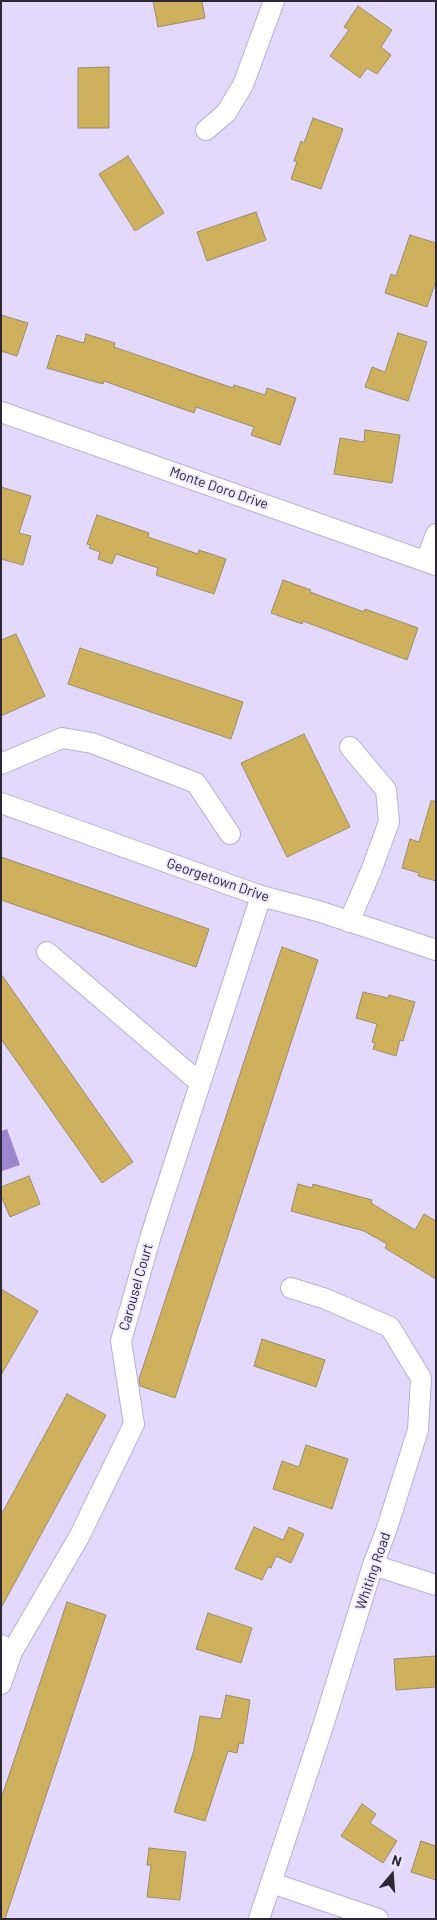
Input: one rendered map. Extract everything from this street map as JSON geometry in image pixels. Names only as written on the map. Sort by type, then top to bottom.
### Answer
[{"type":"street","points":[[206,130],[226,113],[243,85],[274,1]]},
{"type":"street","name":"Monte Doro Drive","points":[[1,412],[431,563]]},
{"type":"street","points":[[431,563],[436,534]]},
{"type":"street","points":[[1,764],[62,738],[92,742],[196,783],[230,834]]},
{"type":"street","points":[[348,922],[371,871],[388,822],[386,790],[350,747]]},
{"type":"street","name":"Georgetown Drive","points":[[1,803],[261,896],[318,911],[436,950]]},
{"type":"street","name":"Carousel Court","points":[[1,1684],[7,1648],[78,1537],[134,1424],[120,1340],[151,1235],[261,896]]},
{"type":"street","points":[[47,952],[200,1083]]},
{"type":"street","name":"Whiting Road","points":[[259,1919],[418,1430],[421,1378],[390,1327],[326,1299],[291,1288]]},
{"type":"street","points":[[373,1565],[436,1585]]},
{"type":"street","points":[[272,1883],[378,1919]]},
{"type":"shaded area","points":[[7,1129],[20,1165],[2,1171],[1,1131]]},
{"type":"building","points":[[153,1],[202,1],[205,18],[158,27]]},
{"type":"building","points":[[358,6],[392,30],[381,47],[391,55],[377,74],[367,68],[360,78],[330,56],[349,30],[344,27]]},
{"type":"building","points":[[109,67],[109,128],[78,128],[78,68]]},
{"type":"building","points":[[313,118],[343,129],[321,189],[291,179],[297,162],[294,161],[301,141],[304,143]]},
{"type":"building","points":[[128,156],[164,213],[135,231],[99,174]]},
{"type":"building","points":[[256,212],[266,240],[207,261],[197,232]]},
{"type":"building","points":[[410,235],[436,243],[436,281],[427,307],[385,293],[391,274],[396,276]]},
{"type":"building","points":[[1,315],[28,323],[17,356],[1,351]]},
{"type":"building","points":[[398,333],[427,342],[408,401],[365,387],[372,367],[385,372]]},
{"type":"building","points":[[86,334],[115,343],[114,347],[233,388],[234,385],[265,395],[267,388],[296,398],[280,445],[251,435],[254,427],[196,407],[194,413],[104,381],[103,384],[47,368],[57,335],[84,343]]},
{"type":"building","points":[[365,430],[400,435],[392,483],[334,474],[340,438],[364,442]]},
{"type":"building","points":[[1,487],[31,496],[19,533],[31,536],[23,565],[1,559]]},
{"type":"building","points":[[97,515],[149,533],[148,537],[198,554],[199,550],[226,559],[214,594],[156,575],[158,568],[116,554],[112,564],[98,559],[100,552],[89,548],[91,545],[87,544]]},
{"type":"building","points":[[283,580],[364,612],[365,609],[418,628],[407,660],[303,621],[302,624],[271,613]]},
{"type":"building","points":[[16,634],[45,696],[1,716],[1,640]]},
{"type":"building","points":[[80,648],[243,702],[231,739],[68,684]]},
{"type":"building","points":[[304,734],[350,827],[287,857],[241,763]]},
{"type":"building","points":[[431,801],[436,801],[436,881],[418,876],[419,873],[402,868],[410,839],[419,842]]},
{"type":"building","points":[[1,857],[209,929],[196,967],[1,900]]},
{"type":"building","points":[[282,947],[318,960],[175,1398],[140,1386],[139,1379]]},
{"type":"building","points":[[1,974],[133,1162],[102,1183],[1,1039]]},
{"type":"building","points":[[363,992],[388,998],[389,995],[415,1002],[403,1041],[400,1040],[396,1056],[373,1049],[375,1043],[372,1042],[377,1024],[356,1018]]},
{"type":"building","points":[[29,1176],[40,1204],[10,1217],[1,1196],[1,1187]]},
{"type":"building","points":[[298,1184],[312,1188],[313,1184],[372,1200],[371,1203],[415,1230],[424,1214],[436,1221],[436,1279],[385,1248],[387,1244],[364,1231],[291,1211]]},
{"type":"building","points":[[1,1289],[38,1311],[1,1375]]},
{"type":"building","points":[[262,1339],[325,1360],[316,1387],[254,1366]]},
{"type":"building","points":[[67,1394],[106,1415],[1,1608],[1,1515]]},
{"type":"building","points":[[306,1445],[348,1459],[332,1509],[273,1489],[282,1461],[299,1467]]},
{"type":"building","points":[[254,1527],[283,1540],[289,1527],[304,1534],[291,1563],[276,1556],[271,1568],[268,1567],[262,1580],[235,1569]]},
{"type":"building","points":[[67,1602],[106,1615],[5,1919],[1,1919],[1,1799]]},
{"type":"building","points":[[208,1613],[252,1628],[241,1663],[196,1649]]},
{"type":"building","points":[[436,1656],[436,1687],[396,1690],[394,1659]]},
{"type":"building","points":[[226,1695],[250,1700],[243,1744],[239,1743],[237,1753],[228,1751],[205,1821],[174,1812],[194,1750],[200,1716],[221,1719]]},
{"type":"building","points":[[362,1804],[376,1814],[370,1823],[397,1841],[383,1863],[341,1836]]},
{"type":"building","points":[[421,1841],[436,1846],[436,1880],[411,1872]]},
{"type":"building","points":[[149,1848],[186,1852],[180,1900],[147,1897],[151,1865],[147,1865]]}]
